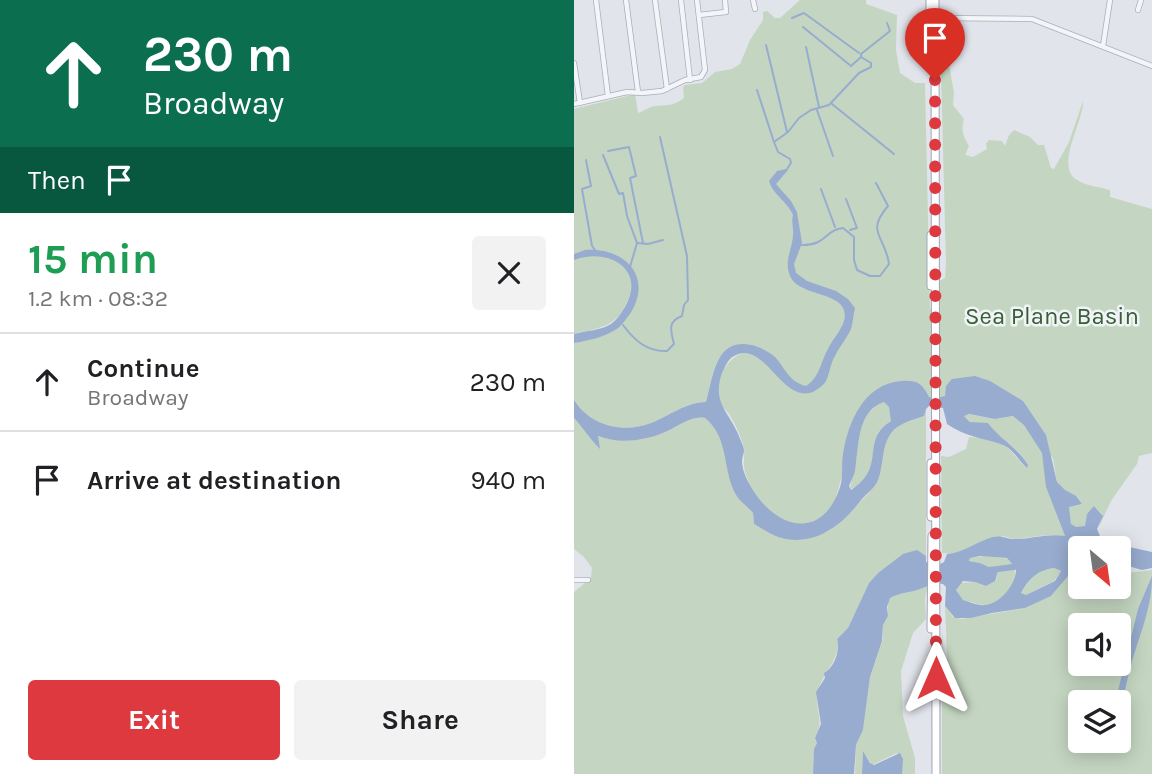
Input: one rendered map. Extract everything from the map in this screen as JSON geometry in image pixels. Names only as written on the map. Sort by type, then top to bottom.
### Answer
[{"type":"main road","points":[[932,0],[935,18],[934,774]]},
{"type":"main road","points":[[932,0],[934,396]]},
{"type":"street","points":[[596,0],[608,96]]},
{"type":"street","points":[[626,0],[638,92]]},
{"type":"street","points":[[655,0],[667,89]]},
{"type":"street","points":[[681,0],[690,80]]},
{"type":"street","points":[[574,63],[577,103],[627,92],[667,89],[695,80],[704,73],[697,0]]},
{"type":"street","points":[[699,15],[726,12],[725,0]]},
{"type":"street","points":[[753,0],[755,9]]},
{"type":"street","points":[[1103,46],[1110,0]]},
{"type":"street","points":[[1138,10],[1141,0]]},
{"type":"street","points":[[935,18],[1032,19],[1152,66]]},
{"type":"street","points":[[574,580],[588,580]]},
{"type":"green space","name":"Sea Plane Basin","points":[[800,0],[866,0],[866,4],[897,15],[896,50],[900,73],[915,83],[925,83],[930,309],[934,307],[939,281],[945,278],[946,264],[940,35],[942,24],[954,93],[953,105],[964,119],[963,133],[969,146],[965,155],[973,157],[987,149],[989,140],[1002,141],[1005,146],[1014,130],[1030,137],[1038,145],[1044,145],[1051,168],[1054,169],[1069,142],[1083,101],[1069,155],[1071,174],[1085,184],[1110,190],[1110,197],[1152,209],[1152,453],[1139,456],[1137,464],[1111,501],[1099,527],[1102,514],[1094,506],[1085,526],[1076,528],[1071,524],[1069,507],[1082,504],[1076,496],[1064,498],[1062,488],[1057,482],[1053,458],[1027,429],[1042,453],[1046,487],[1065,536],[1015,539],[1003,536],[953,554],[942,553],[941,456],[949,457],[966,449],[969,437],[983,438],[1006,446],[1028,467],[1020,454],[988,423],[972,423],[964,416],[967,414],[995,419],[1015,416],[925,403],[912,388],[874,403],[870,412],[877,404],[884,402],[889,407],[892,419],[877,435],[872,465],[863,481],[850,489],[857,456],[844,473],[834,503],[827,512],[814,521],[802,524],[778,518],[759,499],[752,487],[745,471],[740,435],[719,401],[718,387],[722,372],[731,360],[743,353],[735,345],[727,349],[717,362],[706,402],[684,407],[651,423],[630,428],[608,426],[588,417],[574,401],[574,343],[597,337],[630,314],[628,300],[618,316],[607,325],[574,334],[574,109],[635,94],[638,113],[677,102],[684,98],[685,85],[702,83],[715,72],[732,69],[740,64],[750,40],[763,20],[763,12],[767,11],[775,18],[780,18]]},
{"type":"green space","points":[[926,407],[926,560],[925,555],[897,559],[878,573],[869,583],[848,628],[837,639],[837,653],[818,690],[819,725],[815,737],[817,743],[813,774],[574,774],[574,592],[591,578],[592,568],[574,549],[574,418],[597,446],[597,436],[614,440],[647,438],[694,418],[705,418],[719,436],[729,478],[738,498],[753,513],[754,524],[778,537],[802,540],[829,531],[869,493],[887,435],[902,424],[924,416]]},
{"type":"green space","points":[[986,556],[1010,559],[1015,572],[1012,585],[1003,597],[988,605],[963,600],[956,590],[960,583],[975,582],[986,586],[996,580],[998,571],[969,561],[970,558]]},
{"type":"green space","points":[[1054,568],[1061,571],[1054,581],[1026,595],[1021,594],[1034,576]]},
{"type":"green space","points":[[1152,570],[1152,774],[942,774],[942,626],[944,669],[947,673],[945,606],[953,617],[962,619],[1025,608],[1052,595],[1068,576],[1068,599],[1131,599],[1131,572]]},
{"type":"green space","points":[[928,584],[925,598],[926,619],[913,633],[901,671],[903,716],[915,758],[915,774],[902,774],[897,753],[872,765],[863,751],[862,774],[855,774],[856,745],[863,730],[870,677],[883,639],[888,602],[901,592],[917,590]]},
{"type":"water","points":[[788,170],[776,184],[797,212],[802,243],[794,264],[796,273],[807,281],[836,291],[855,308],[851,329],[833,359],[826,381],[814,391],[799,392],[789,387],[754,355],[744,353],[732,357],[722,373],[719,384],[721,401],[743,447],[742,465],[746,476],[763,503],[786,520],[798,523],[821,517],[831,506],[839,490],[845,442],[854,418],[868,397],[888,384],[907,381],[918,383],[929,397],[936,398],[945,396],[946,386],[952,379],[975,376],[990,381],[1023,401],[1046,435],[1057,482],[1082,504],[1069,507],[1071,524],[1076,527],[1085,526],[1087,514],[1094,506],[1103,516],[1097,529],[1100,536],[1068,536],[1068,576],[1051,596],[1025,608],[971,618],[955,618],[945,606],[946,587],[943,584],[890,598],[882,641],[870,677],[863,730],[856,745],[854,774],[813,774],[814,749],[817,743],[815,738],[821,724],[816,692],[825,678],[824,673],[836,658],[837,639],[848,628],[869,583],[903,554],[917,550],[926,556],[926,562],[936,566],[944,562],[947,554],[993,537],[1015,539],[1065,536],[1046,487],[1042,453],[1024,425],[1013,416],[995,419],[969,414],[964,416],[970,422],[988,423],[1019,453],[1028,465],[1027,468],[1007,447],[954,428],[947,424],[943,408],[929,406],[924,416],[902,424],[891,433],[878,480],[853,510],[825,533],[802,540],[778,537],[754,524],[753,513],[738,498],[729,478],[719,436],[705,418],[689,420],[663,433],[639,440],[622,441],[598,436],[600,449],[574,418],[574,400],[598,422],[629,428],[651,423],[684,407],[706,402],[714,371],[723,353],[739,344],[754,346],[770,353],[800,384],[806,386],[814,378],[843,325],[844,311],[841,304],[834,299],[805,289],[791,278],[788,262],[793,236],[793,215],[769,181],[777,171]],"holes":[[[884,402],[889,407],[891,421],[876,437],[868,472],[851,490],[849,486],[855,471],[860,431],[868,413]],[[970,558],[1007,558],[1016,568],[1014,580],[1002,597],[985,605],[963,600],[956,590],[963,581],[986,586],[995,581],[998,571],[969,561]],[[1054,568],[1061,571],[1055,581],[1026,595],[1021,593],[1035,576]]]},
{"type":"water","points":[[585,250],[612,253],[623,259],[637,276],[639,288],[637,300],[620,327],[601,337],[574,343],[574,334],[603,328],[613,322],[631,294],[631,282],[620,264],[599,257],[574,260],[574,254]]},
{"type":"water","points":[[1131,547],[1152,552],[1152,568],[1142,570],[1131,567]]},
{"type":"water","points":[[1152,576],[1150,602],[1131,665],[1131,637],[1138,609]]},
{"type":"water","points":[[1121,676],[1128,676],[1125,690],[1118,690]]},
{"type":"water","points":[[863,751],[874,765],[900,753],[903,759],[902,774],[862,774]]},
{"type":"waterway","points":[[792,18],[804,13],[859,53]]},
{"type":"waterway","points":[[803,27],[851,66],[861,54],[890,31],[887,23]]},
{"type":"waterway","points":[[766,45],[787,132]]},
{"type":"waterway","points":[[806,47],[819,107]]},
{"type":"waterway","points":[[787,169],[791,163],[790,159],[778,152],[774,142],[788,132],[799,118],[811,110],[829,105],[859,73],[871,67],[871,63],[861,57]]},
{"type":"waterway","points":[[757,90],[774,142]]},
{"type":"waterway","points":[[832,104],[894,154]]},
{"type":"waterway","points":[[817,110],[833,156]]},
{"type":"waterway","points":[[623,325],[642,344],[667,351],[674,344],[672,324],[682,316],[688,300],[687,256],[660,137]]},
{"type":"waterway","points":[[608,151],[629,147],[636,176],[630,178],[643,243]]},
{"type":"waterway","points":[[603,155],[619,194],[623,193],[627,216],[637,243]]},
{"type":"waterway","points":[[586,160],[591,186],[582,189],[592,246],[595,250]]},
{"type":"waterway","points":[[801,245],[821,241],[837,229],[843,228],[854,237],[857,270],[870,276],[880,276],[889,264],[877,229],[881,215],[888,206],[876,183]]},
{"type":"waterway","points":[[821,189],[835,227]]},
{"type":"waterway","points":[[846,199],[857,228],[850,230]]},
{"type":"waterway","points":[[630,267],[637,243],[648,244],[663,240]]},
{"type":"waterway","points":[[990,570],[1021,566]]},
{"type":"route","points":[[935,80],[936,678]]}]
